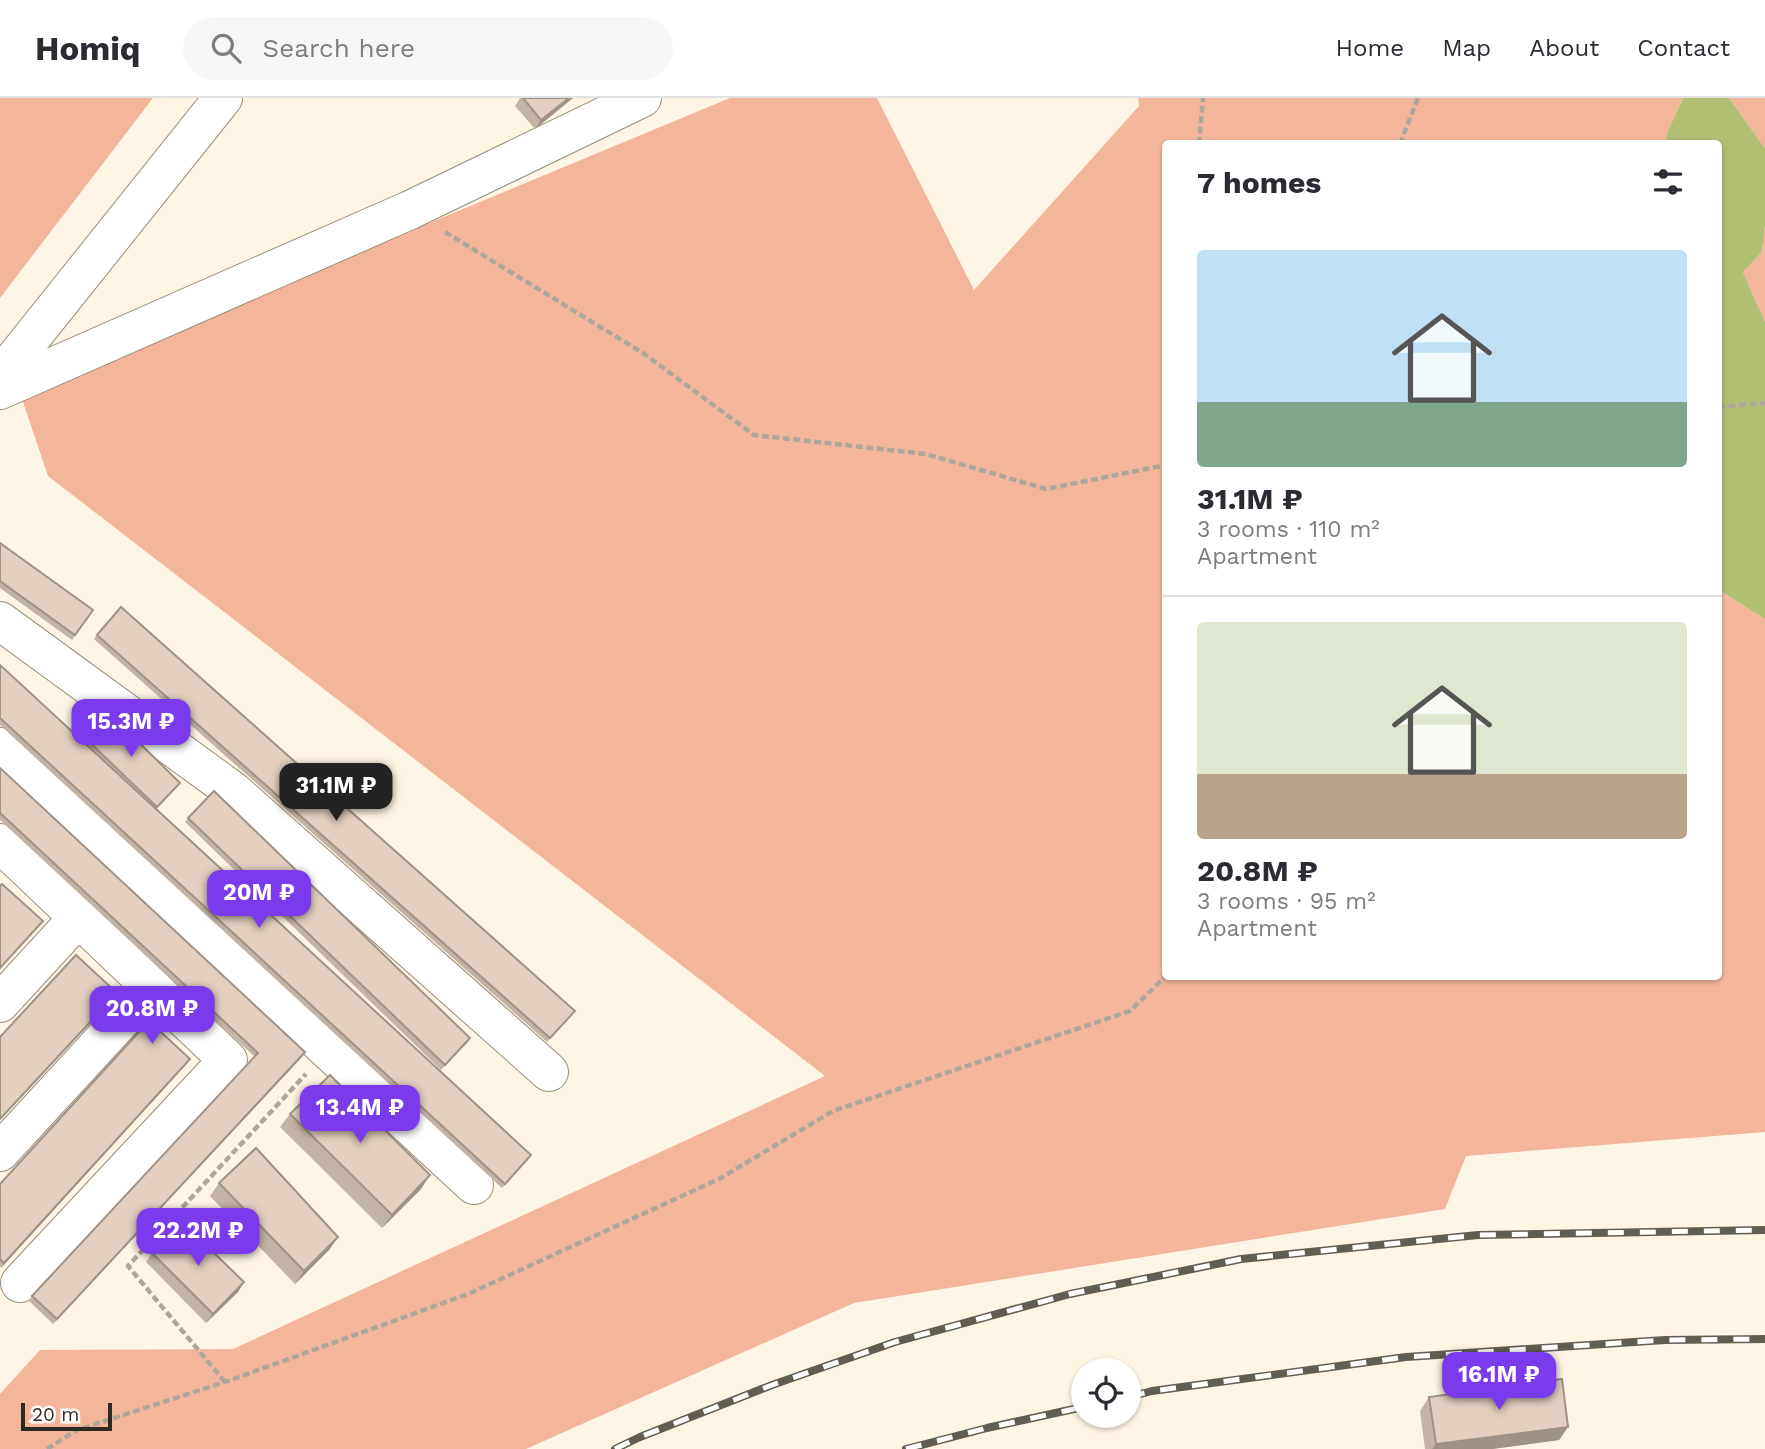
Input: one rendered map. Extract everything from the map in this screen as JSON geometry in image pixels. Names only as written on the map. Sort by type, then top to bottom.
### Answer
[{"type":"lane","points":[[0,377],[223,98]]},
{"type":"lane","points":[[0,390],[410,210],[642,98]]},
{"type":"lane","points":[[0,621],[233,791],[549,1072]]},
{"type":"lane","points":[[0,747],[474,1185]]},
{"type":"lane","points":[[2,848],[228,1060],[20,1283]]},
{"type":"lane","points":[[0,1003],[78,918]]},
{"type":"lane","points":[[0,1152],[151,988]]},
{"type":"path","points":[[1199,140],[1203,98]]},
{"type":"path","points":[[1402,140],[1418,98]]},
{"type":"path","points":[[410,210],[643,354],[754,435],[926,454],[1046,489],[1162,466]]},
{"type":"path","points":[[1722,407],[1765,403]]},
{"type":"path","points":[[47,1449],[77,1430],[225,1382],[480,1288],[719,1179],[833,1111],[1130,1011],[1162,980]]},
{"type":"path","points":[[225,1382],[128,1266],[328,1050]]},
{"type":"shaded area","points":[[0,98],[153,98],[0,298]]},
{"type":"shaded area","points":[[730,98],[877,98],[974,290],[1139,106],[1138,98],[1683,98],[1666,135],[1667,140],[1162,140],[1162,980],[1722,980],[1722,592],[1765,619],[1765,1132],[1466,1156],[1445,1209],[854,1303],[526,1449],[0,1449],[0,1394],[40,1350],[233,1349],[825,1076],[48,476],[20,393]]},
{"type":"shaded area","points":[[1683,98],[1729,98],[1765,148],[1765,225],[1762,252],[1743,272],[1765,322],[1765,619],[1722,592],[1722,140],[1667,140],[1666,135]]},
{"type":"shaded area","points":[[1729,98],[1765,98],[1765,148]]},
{"type":"shaded area","points":[[1765,225],[1765,322],[1743,272],[1762,252]]},
{"type":"building","points":[[523,98],[569,98],[541,120]]},
{"type":"building","points":[[0,543],[93,610],[75,635],[0,581]]},
{"type":"building","points":[[121,607],[575,1011],[550,1038],[97,635]]},
{"type":"building","points":[[0,665],[531,1155],[505,1184],[0,718]]},
{"type":"building","points":[[107,711],[180,783],[157,807],[83,736]]},
{"type":"building","points":[[0,768],[305,1052],[57,1319],[32,1296],[258,1053],[0,813]]},
{"type":"building","points":[[214,791],[470,1038],[445,1065],[188,818]]},
{"type":"building","points":[[2,884],[43,921],[0,968],[0,886]]},
{"type":"building","points":[[76,955],[117,993],[0,1119],[0,1037]]},
{"type":"building","points":[[149,1021],[190,1059],[4,1263],[0,1259],[0,1184]]},
{"type":"building","points":[[330,1075],[430,1175],[392,1215],[290,1114]]},
{"type":"building","points":[[256,1148],[338,1237],[304,1271],[219,1183]]},
{"type":"building","points":[[183,1223],[244,1282],[213,1314],[152,1253]]},
{"type":"building","points":[[1562,1379],[1568,1427],[1436,1444],[1429,1397]]},
{"type":"railway","points":[[615,1449],[772,1385],[895,1342],[1070,1294],[1241,1259],[1478,1235],[1765,1230]]},
{"type":"railway","points":[[1141,1394],[1406,1357],[1665,1340],[1765,1339]]},
{"type":"railway","points":[[906,1449],[1071,1410]]}]
